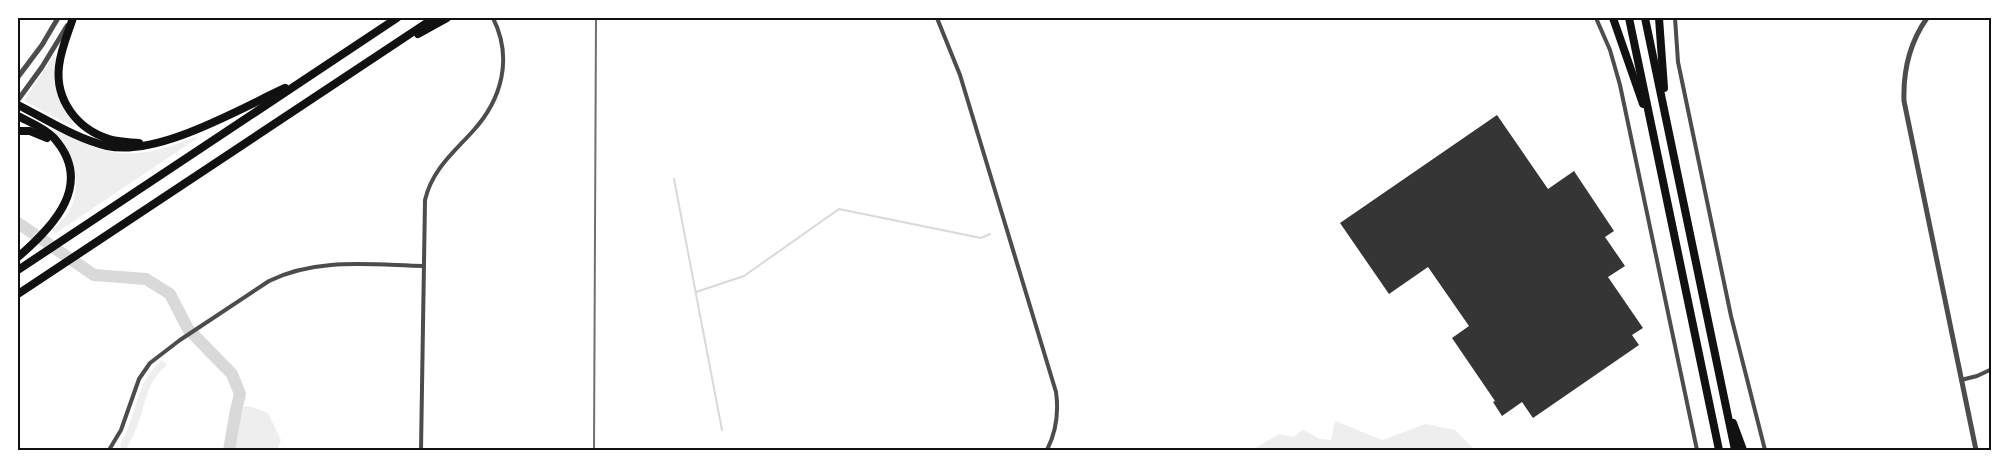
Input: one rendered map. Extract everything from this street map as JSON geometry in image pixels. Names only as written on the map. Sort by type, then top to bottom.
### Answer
[{"type":"highway","points":[[73,18],[61,57],[59,77],[61,90],[72,115],[81,124],[110,140],[156,143]]},
{"type":"highway","points":[[18,270],[397,18]]},
{"type":"highway","points":[[18,294],[434,18]]},
{"type":"highway","points":[[373,59],[447,18]]},
{"type":"highway","points":[[1614,18],[1654,137]]},
{"type":"highway","points":[[1629,18],[1719,450]]},
{"type":"highway","points":[[1645,18],[1735,450]]},
{"type":"highway","points":[[1659,18],[1665,115]]},
{"type":"highway","points":[[18,105],[97,143],[121,148],[135,148],[186,134],[305,78]]},
{"type":"highway","points":[[18,116],[53,137],[59,145],[69,165],[70,187],[67,200],[49,228],[18,257]]},
{"type":"highway","points":[[18,131],[30,131],[40,134],[59,145]]},
{"type":"highway","points":[[1724,400],[1743,450]]},
{"type":"street","points":[[18,77],[42,45],[58,18]]},
{"type":"street","points":[[18,100],[42,67],[73,18]]},
{"type":"street","points":[[421,450],[424,215],[428,186],[442,163],[483,119],[492,106],[501,83],[504,57],[502,40],[493,18]]},
{"type":"street","points":[[937,18],[960,75],[1056,392],[1058,413],[1055,430],[1047,450]]},
{"type":"street","points":[[1596,18],[1610,50],[1620,85],[1697,450]]},
{"type":"street","points":[[1674,18],[1678,62],[1731,316],[1765,450]]},
{"type":"street","points":[[1927,18],[1917,34],[1908,59],[1904,84],[1904,101],[1976,450]]},
{"type":"street","points":[[109,450],[121,430],[134,391],[150,363],[180,340],[269,281],[294,271],[328,265],[424,266]]},
{"type":"street","points":[[1961,380],[1977,376],[1992,369]]},
{"type":"shaded area","points":[[53,57],[57,60],[57,86],[61,101],[74,123],[72,126],[24,101]]},
{"type":"shaded area","points":[[55,129],[92,146],[123,153],[154,151],[199,137],[56,233],[52,231],[68,213],[73,203],[76,181],[72,159],[61,140],[53,132]]},
{"type":"shaded area","points":[[162,360],[167,365],[151,384],[135,432],[126,450],[122,450],[120,445],[126,434],[141,389],[146,378]]},
{"type":"shaded area","points":[[248,406],[268,413],[281,440],[277,450],[224,450],[232,410]]},
{"type":"shaded area","points":[[1335,421],[1382,440],[1426,424],[1455,430],[1475,450],[1252,450],[1279,434],[1293,437],[1303,430],[1320,439],[1331,440]]},
{"type":"building","points":[[1497,115],[1548,189],[1574,171],[1614,231],[1605,237],[1625,266],[1608,277],[1643,328],[1632,335],[1639,345],[1533,418],[1522,402],[1502,416],[1493,402],[1495,401],[1452,338],[1469,326],[1428,267],[1389,294],[1340,223]]},
{"type":"waterway","points":[[674,179],[722,430]]},
{"type":"waterway","points":[[696,292],[744,276],[839,209],[981,238],[990,234]]},
{"type":"waterway","points":[[18,223],[94,275],[146,279],[170,294],[188,329],[232,374],[240,394],[229,450]]},
{"type":"railway","points":[[594,450],[596,18]]}]
